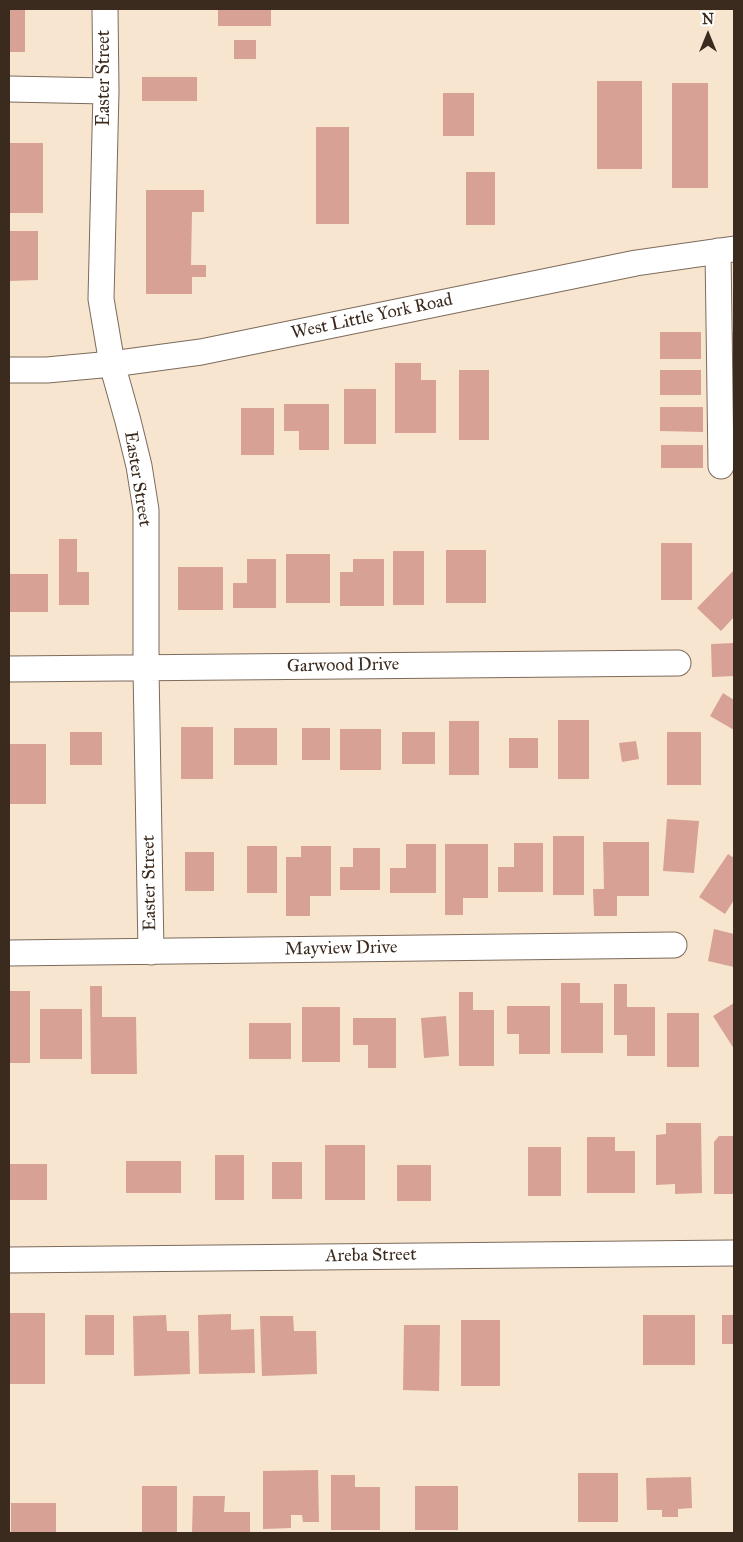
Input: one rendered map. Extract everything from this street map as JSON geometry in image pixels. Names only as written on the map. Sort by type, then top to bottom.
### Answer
[{"type":"street","name":"Easter Street","points":[[106,9],[101,299],[112,364],[132,439],[146,510],[146,668],[151,952]]},
{"type":"street","points":[[9,89],[106,91]]},
{"type":"street","points":[[721,466],[726,250]]},
{"type":"street","name":"West Little York Road","points":[[9,370],[47,370],[112,364],[201,352],[636,263],[726,250]]},
{"type":"street","name":"Garwood Drive","points":[[9,669],[678,663]]},
{"type":"street","name":"Mayview Drive","points":[[9,953],[674,945]]},
{"type":"street","name":"Areba Street","points":[[9,1260],[734,1253]]},
{"type":"building","points":[[9,9],[25,9],[25,52],[9,52]]},
{"type":"building","points":[[218,9],[271,9],[271,26],[218,26]]},
{"type":"building","points":[[234,40],[256,40],[256,59],[234,59]]},
{"type":"building","points":[[142,77],[197,77],[197,101],[142,101]]},
{"type":"building","points":[[597,81],[642,81],[642,169],[597,169]]},
{"type":"building","points":[[672,83],[708,83],[708,188],[672,188]]},
{"type":"building","points":[[443,93],[474,93],[474,136],[443,136]]},
{"type":"building","points":[[316,127],[349,127],[349,224],[316,224]]},
{"type":"building","points":[[9,143],[43,143],[43,213],[9,213]]},
{"type":"building","points":[[466,172],[495,172],[495,225],[466,225]]},
{"type":"building","points":[[146,190],[204,190],[204,212],[192,212],[191,265],[206,265],[206,277],[192,277],[192,294],[146,294]]},
{"type":"building","points":[[9,231],[38,231],[38,280],[9,281]]},
{"type":"building","points":[[660,332],[701,332],[701,359],[660,359]]},
{"type":"building","points":[[732,332],[734,332],[734,358],[732,358]]},
{"type":"building","points":[[395,363],[421,363],[421,380],[436,380],[436,433],[395,433]]},
{"type":"building","points":[[459,370],[489,370],[489,440],[459,440]]},
{"type":"building","points":[[660,370],[701,370],[701,395],[660,395]]},
{"type":"building","points":[[732,370],[734,370],[734,395],[732,395]]},
{"type":"building","points":[[344,389],[376,389],[376,444],[344,444]]},
{"type":"building","points":[[284,404],[329,404],[329,450],[299,450],[299,431],[284,431]]},
{"type":"building","points":[[660,407],[703,407],[703,432],[660,431]]},
{"type":"building","points":[[241,408],[274,408],[274,455],[241,455]]},
{"type":"building","points":[[661,445],[703,445],[703,468],[661,468]]},
{"type":"building","points":[[59,539],[77,539],[77,572],[89,572],[89,605],[59,605]]},
{"type":"building","points":[[661,543],[692,543],[692,600],[661,600]]},
{"type":"building","points":[[446,550],[486,550],[486,603],[446,603]]},
{"type":"building","points":[[393,551],[424,551],[424,605],[393,605]]},
{"type":"building","points":[[286,554],[330,554],[330,603],[286,603]]},
{"type":"building","points":[[247,559],[276,559],[276,608],[233,608],[233,583],[247,583]]},
{"type":"building","points":[[353,559],[384,559],[384,606],[340,606],[340,572],[353,572]]},
{"type":"building","points":[[178,567],[223,567],[223,610],[178,610]]},
{"type":"building","points":[[734,570],[734,617],[721,631],[697,608]]},
{"type":"building","points":[[9,574],[48,574],[48,612],[9,612]]},
{"type":"building","points":[[734,643],[734,676],[712,677],[711,644]]},
{"type":"building","points":[[723,693],[734,700],[734,730],[710,716]]},
{"type":"building","points":[[558,720],[589,720],[589,779],[558,779]]},
{"type":"building","points":[[449,721],[479,721],[479,775],[449,775]]},
{"type":"building","points":[[181,727],[213,727],[213,779],[181,779]]},
{"type":"building","points":[[234,728],[277,728],[277,765],[234,765]]},
{"type":"building","points":[[302,728],[330,728],[330,760],[302,760]]},
{"type":"building","points":[[340,729],[381,729],[381,770],[340,770]]},
{"type":"building","points":[[70,732],[102,732],[102,765],[70,765]]},
{"type":"building","points":[[402,732],[435,732],[435,764],[402,764]]},
{"type":"building","points":[[667,732],[701,732],[701,785],[667,785]]},
{"type":"building","points":[[509,738],[538,738],[538,768],[509,768]]},
{"type":"building","points":[[636,741],[639,759],[622,762],[619,743]]},
{"type":"building","points":[[9,744],[46,744],[46,804],[9,804]]},
{"type":"building","points":[[667,819],[699,821],[694,873],[663,871]]},
{"type":"building","points":[[553,836],[584,836],[584,895],[553,895]]},
{"type":"building","points":[[603,842],[649,842],[649,896],[617,896],[617,916],[594,916],[593,889],[604,889]]},
{"type":"building","points":[[514,843],[543,843],[543,892],[498,892],[498,867],[514,867]]},
{"type":"building","points":[[406,844],[436,844],[436,893],[390,893],[390,868],[406,868]]},
{"type":"building","points":[[445,844],[488,844],[488,898],[463,898],[463,915],[445,915]]},
{"type":"building","points":[[247,846],[277,846],[277,893],[247,893]]},
{"type":"building","points":[[301,846],[331,846],[331,896],[310,896],[310,916],[286,916],[286,857],[301,857]]},
{"type":"building","points":[[353,848],[380,848],[380,890],[340,890],[340,867],[353,867]]},
{"type":"building","points":[[185,852],[214,852],[214,891],[185,891]]},
{"type":"building","points":[[728,854],[734,858],[734,900],[725,914],[699,897]]},
{"type":"building","points":[[714,929],[734,934],[734,967],[708,961]]},
{"type":"building","points":[[561,983],[580,983],[580,1003],[603,1003],[603,1053],[561,1053]]},
{"type":"building","points":[[614,984],[627,984],[627,1007],[655,1007],[655,1056],[627,1056],[627,1035],[614,1035]]},
{"type":"building","points":[[90,986],[102,986],[102,1017],[136,1017],[137,1074],[91,1074]]},
{"type":"building","points":[[9,991],[30,991],[30,1063],[9,1063]]},
{"type":"building","points":[[459,992],[473,992],[473,1010],[494,1010],[494,1066],[459,1066]]},
{"type":"building","points":[[734,1003],[734,1049],[713,1016]]},
{"type":"building","points":[[507,1006],[550,1006],[550,1054],[519,1054],[519,1034],[507,1034]]},
{"type":"building","points":[[302,1007],[340,1007],[340,1062],[302,1062]]},
{"type":"building","points":[[40,1009],[82,1009],[82,1059],[40,1059]]},
{"type":"building","points":[[667,1013],[699,1013],[699,1067],[667,1067]]},
{"type":"building","points":[[446,1016],[449,1056],[424,1058],[421,1018]]},
{"type":"building","points":[[353,1018],[396,1018],[396,1068],[368,1068],[368,1045],[353,1045]]},
{"type":"building","points":[[249,1023],[291,1023],[291,1059],[249,1059]]},
{"type":"building","points":[[666,1123],[701,1123],[702,1193],[675,1194],[675,1184],[656,1185],[656,1135],[666,1134]]},
{"type":"building","points":[[719,1136],[734,1136],[734,1194],[714,1194],[714,1142]]},
{"type":"building","points":[[587,1137],[615,1137],[615,1151],[635,1151],[635,1193],[587,1193]]},
{"type":"building","points":[[325,1145],[365,1145],[365,1200],[325,1200]]},
{"type":"building","points":[[528,1147],[561,1147],[561,1196],[528,1196]]},
{"type":"building","points":[[215,1155],[244,1155],[244,1200],[215,1200]]},
{"type":"building","points":[[126,1161],[181,1161],[181,1193],[126,1193]]},
{"type":"building","points":[[272,1162],[302,1162],[302,1199],[272,1199]]},
{"type":"building","points":[[9,1164],[47,1164],[47,1200],[9,1200]]},
{"type":"building","points":[[397,1165],[431,1165],[431,1201],[397,1201]]},
{"type":"building","points":[[9,1313],[45,1313],[45,1384],[9,1384]]},
{"type":"building","points":[[231,1314],[231,1330],[254,1329],[255,1373],[199,1374],[198,1315]]},
{"type":"building","points":[[85,1315],[114,1315],[114,1355],[85,1355]]},
{"type":"building","points":[[166,1315],[167,1331],[189,1331],[190,1374],[134,1376],[133,1316]]},
{"type":"building","points":[[643,1315],[695,1315],[695,1365],[643,1365]]},
{"type":"building","points":[[722,1315],[734,1315],[734,1344],[722,1344]]},
{"type":"building","points":[[260,1316],[293,1316],[294,1331],[316,1331],[317,1374],[262,1376]]},
{"type":"building","points":[[461,1320],[500,1320],[500,1386],[461,1386]]},
{"type":"building","points":[[404,1325],[440,1325],[439,1391],[403,1390]]},
{"type":"building","points":[[318,1470],[319,1522],[303,1522],[302,1515],[291,1515],[291,1528],[263,1529],[263,1471]]},
{"type":"building","points":[[578,1473],[618,1473],[618,1522],[578,1522]]},
{"type":"building","points":[[331,1475],[355,1475],[355,1487],[380,1487],[380,1530],[331,1530]]},
{"type":"building","points":[[691,1477],[692,1508],[678,1509],[678,1517],[662,1517],[662,1510],[647,1510],[646,1478]]},
{"type":"building","points":[[142,1486],[177,1486],[177,1533],[142,1533]]},
{"type":"building","points":[[415,1486],[458,1486],[458,1530],[415,1530]]},
{"type":"building","points":[[193,1496],[225,1496],[224,1512],[250,1512],[250,1533],[192,1533]]},
{"type":"building","points":[[11,1503],[56,1503],[56,1533],[11,1533]]}]
